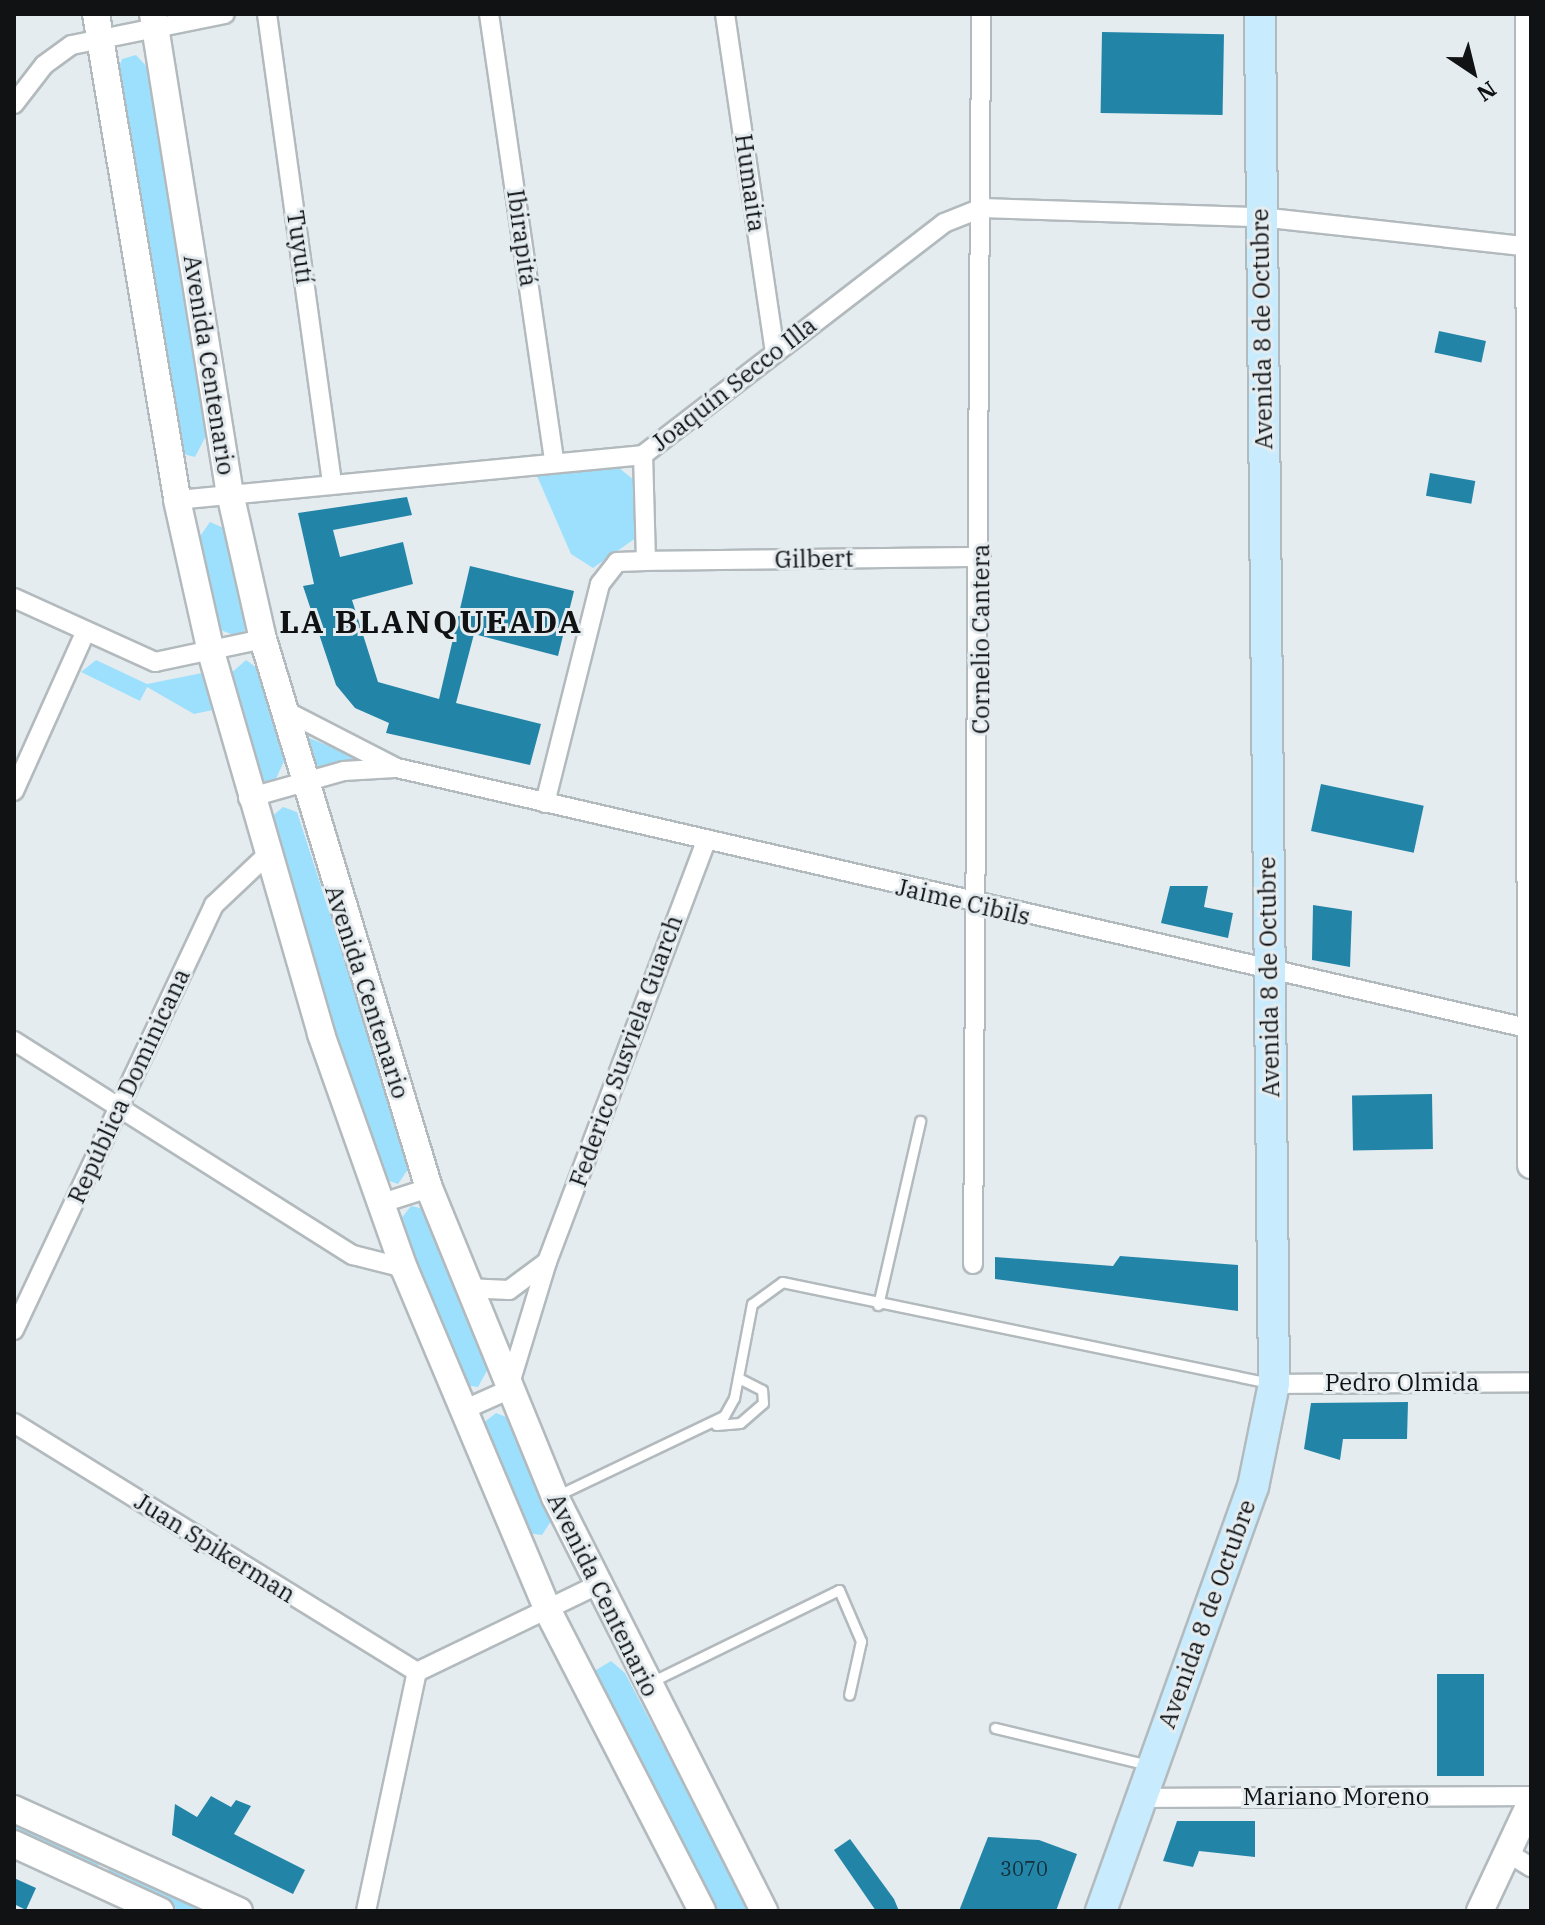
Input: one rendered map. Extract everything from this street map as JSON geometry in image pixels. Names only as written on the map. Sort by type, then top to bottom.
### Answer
[{"type":"main road","name":"Avenida 8 de Octubre","points":[[1101,1911],[1253,1487],[1274,1384],[1260,14]]},
{"type":"street","points":[[14,104],[44,65],[97,24],[225,14]]},
{"type":"street","name":"Tuyutí","points":[[267,14],[332,480]]},
{"type":"street","name":"Ibirapitá","points":[[489,14],[554,462]]},
{"type":"street","name":"Humaita","points":[[725,14],[775,352]]},
{"type":"street","name":"Cornelio Cantera","points":[[973,1264],[981,906],[981,14]]},
{"type":"street","points":[[1529,14],[1531,1165]]},
{"type":"street","name":"Avenida Centenario","points":[[153,19],[230,493],[263,639],[301,785],[429,1188],[466,1288],[555,1497],[646,1684],[764,1911]]},
{"type":"street","points":[[97,24],[177,500],[211,652],[265,857],[379,1204],[461,1411],[547,1609],[702,1911]]},
{"type":"street","name":"Joaquín Secco Illa","points":[[177,500],[332,480],[643,455],[944,223],[982,208],[1260,217],[1530,247]]},
{"type":"street","points":[[545,803],[600,584],[617,562],[646,561],[643,455]]},
{"type":"street","name":"Gilbert","points":[[646,561],[981,557]]},
{"type":"street","points":[[14,598],[155,662],[263,639]]},
{"type":"street","points":[[14,791],[86,631]]},
{"type":"street","name":"Jaime Cibils","points":[[281,708],[397,768],[1269,974],[1530,1029]]},
{"type":"street","name":"Jaime Cibils","points":[[248,798],[344,771],[397,768]]},
{"type":"street","name":"Federico Susviela Guarch","points":[[508,1390],[549,1273],[547,1262],[706,841]]},
{"type":"street","name":"República Dominicana","points":[[14,1330],[214,905],[265,857]]},
{"type":"street","points":[[14,1041],[353,1255],[404,1268]]},
{"type":"street","points":[[379,1204],[429,1188]]},
{"type":"street","points":[[466,1288],[509,1290],[547,1262]]},
{"type":"street","name":"Pedro Olmida","points":[[1274,1384],[1531,1382]]},
{"type":"street","points":[[461,1411],[508,1390]]},
{"type":"street","name":"Juan Spikerman","points":[[14,1423],[417,1672]]},
{"type":"street","points":[[366,1911],[417,1672],[597,1585]]},
{"type":"street","name":"Mariano Moreno","points":[[1140,1798],[1531,1796]]},
{"type":"street","points":[[1480,1911],[1505,1851],[1531,1802]]},
{"type":"street","points":[[14,1809],[239,1911]]},
{"type":"street","points":[[14,1844],[117,1901],[160,1911]]},
{"type":"street","points":[[1505,1851],[1531,1867]]},
{"type":"lane","points":[[878,1305],[920,1121]]},
{"type":"lane","points":[[555,1497],[712,1425],[731,1407],[752,1304],[768,1286],[782,1282],[878,1305],[1274,1384]]},
{"type":"lane","points":[[712,1425],[740,1423],[763,1403],[762,1390],[738,1378]]},
{"type":"lane","points":[[646,1684],[839,1590],[861,1641],[849,1695]]},
{"type":"lane","points":[[995,1728],[1152,1766]]},
{"type":"shaded area","points":[[136,55],[149,69],[208,432],[195,457],[179,453],[117,72],[122,59]]},
{"type":"shaded area","points":[[619,468],[634,480],[636,538],[593,568],[571,554],[537,476]]},
{"type":"shaded area","points":[[210,522],[226,529],[248,626],[239,637],[218,629],[198,539]]},
{"type":"shaded area","points":[[96,660],[147,684],[202,673],[213,710],[194,714],[147,687],[140,701],[81,672]]},
{"type":"shaded area","points":[[246,660],[260,670],[285,759],[274,783],[261,781],[230,674]]},
{"type":"shaded area","points":[[307,737],[353,756],[387,766],[315,771]]},
{"type":"shaded area","points":[[283,807],[297,812],[411,1165],[398,1184],[384,1179],[332,1032],[269,819]]},
{"type":"shaded area","points":[[411,1206],[425,1209],[489,1367],[478,1387],[464,1385],[399,1221]]},
{"type":"shaded area","points":[[496,1413],[511,1419],[553,1518],[542,1535],[527,1533],[482,1424]]},
{"type":"shaded area","points":[[611,1661],[625,1673],[750,1911],[712,1911],[593,1672]]},
{"type":"shaded area","points":[[14,1821],[100,1861],[95,1873],[14,1835]]},
{"type":"shaded area","points":[[110,1866],[210,1911],[181,1911],[105,1877]]},
{"type":"building","points":[[1102,32],[1224,34],[1223,115],[1101,113]]},
{"type":"building","points":[[1439,331],[1486,341],[1481,362],[1434,353]]},
{"type":"building","points":[[1430,473],[1475,481],[1471,504],[1426,496]]},
{"type":"building","points":[[407,497],[412,515],[333,530],[340,557],[403,542],[413,584],[352,600],[378,682],[439,699],[470,566],[574,591],[558,656],[474,634],[456,703],[541,724],[530,765],[386,733],[389,723],[355,708],[336,685],[303,586],[314,584],[298,513]]},
{"type":"building","points":[[1321,784],[1424,806],[1414,853],[1311,831]]},
{"type":"building","points":[[1170,886],[1208,886],[1204,907],[1233,913],[1228,938],[1161,923]]},
{"type":"building","points":[[1313,905],[1352,911],[1350,967],[1312,960]]},
{"type":"building","points":[[1432,1094],[1433,1149],[1353,1150],[1352,1095]]},
{"type":"building","points":[[1120,1256],[1238,1265],[1238,1311],[995,1279],[995,1257],[1113,1266]]},
{"type":"building","points":[[1408,1402],[1407,1439],[1343,1439],[1340,1460],[1304,1449],[1311,1403]]},
{"type":"building","points":[[1437,1674],[1484,1674],[1484,1776],[1437,1776]]},
{"type":"building","points":[[211,1796],[231,1807],[236,1800],[251,1806],[234,1834],[305,1870],[293,1894],[172,1835],[175,1804],[197,1817]]},
{"type":"building","points":[[1177,1821],[1255,1821],[1255,1857],[1199,1851],[1193,1867],[1163,1861]]},
{"type":"building","points":[[988,1837],[1039,1840],[1077,1854],[1056,1911],[959,1911]]},
{"type":"building","points":[[850,1839],[894,1899],[899,1911],[876,1911],[834,1850]]},
{"type":"building","points":[[14,1878],[36,1888],[26,1910],[14,1904]]},
{"type":"district","name":"LA BLANQUEADA","points":[[431,621]]}]
